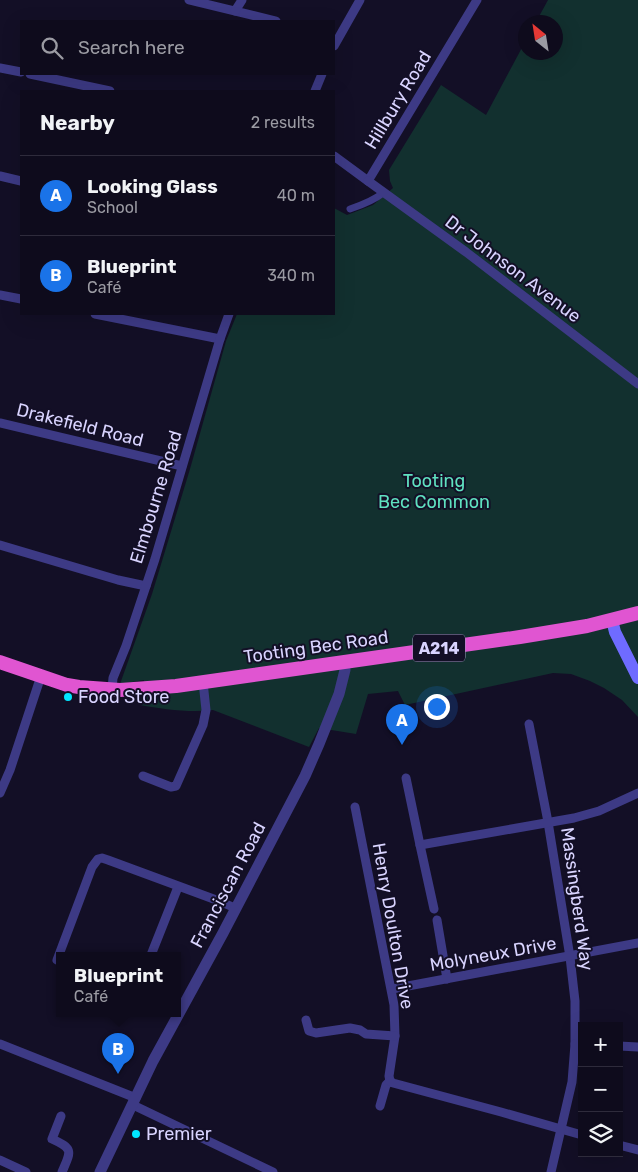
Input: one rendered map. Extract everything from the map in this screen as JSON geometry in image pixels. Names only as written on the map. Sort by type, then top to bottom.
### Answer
[{"type":"highway","name":"Tooting Bec Road","points":[[0,662],[67,685],[112,689],[140,689],[176,686],[520,637],[587,626],[638,613]]},
{"type":"main road","points":[[612,620],[615,632],[638,678]]},
{"type":"street","points":[[188,0],[272,20]]},
{"type":"street","points":[[235,11],[242,0]]},
{"type":"street","points":[[335,40],[360,0]]},
{"type":"street","name":"Hillbury Road","points":[[368,181],[477,0]]},
{"type":"street","points":[[0,68],[20,72]]},
{"type":"street","points":[[35,75],[105,90]]},
{"type":"street","points":[[315,90],[322,75]]},
{"type":"street","points":[[335,157],[368,181]]},
{"type":"street","points":[[0,176],[20,181]]},
{"type":"street","name":"Dr Johnson Avenue","points":[[368,181],[466,252],[638,384]]},
{"type":"street","points":[[350,209],[364,205],[383,193]]},
{"type":"street","points":[[0,294],[20,299]]},
{"type":"street","points":[[100,315],[220,339]]},
{"type":"street","name":"Elmbourne Road","points":[[112,689],[113,678],[126,646],[155,559],[229,315]]},
{"type":"street","name":"Drakefield Road","points":[[0,423],[182,466]]},
{"type":"street","points":[[0,545],[118,580],[146,586]]},
{"type":"street","name":"Franciscan Road","points":[[181,1004],[305,776],[343,680],[344,662]]},
{"type":"street","points":[[0,794],[42,676]]},
{"type":"street","points":[[143,776],[171,787],[176,786],[203,725],[206,710],[203,682]]},
{"type":"street","points":[[420,845],[548,822],[529,724]]},
{"type":"street","points":[[406,778],[434,909]]},
{"type":"street","name":"Massingberd Way","points":[[551,1172],[572,1082],[578,1044],[570,957],[548,822],[574,818],[599,811],[638,793]]},
{"type":"street","name":"Henry Doulton Drive","points":[[355,808],[394,1005],[394,1036],[390,1081],[386,1085],[380,1106]]},
{"type":"street","points":[[60,952],[92,867],[98,859],[108,860],[235,908]]},
{"type":"street","points":[[152,952],[178,887]]},
{"type":"street","points":[[436,920],[447,979]]},
{"type":"street","name":"Molyneux Drive","points":[[392,989],[638,943]]},
{"type":"street","name":"Franciscan Road","points":[[100,1172],[175,1017]]},
{"type":"street","points":[[306,1020],[309,1031],[316,1033],[350,1028],[360,1030],[366,1034],[394,1036]]},
{"type":"street","points":[[0,1044],[134,1101],[273,1172]]},
{"type":"street","points":[[623,1046],[638,1047]]},
{"type":"street","points":[[390,1081],[402,1086],[578,1134]]},
{"type":"street","points":[[61,1116],[52,1139],[64,1145],[70,1155],[62,1172]]},
{"type":"street","points":[[623,1146],[638,1150]]},
{"type":"street","points":[[0,1160],[26,1172]]},
{"type":"green space","name":"Tooting Bec Common","points":[[548,0],[638,0],[638,717],[622,700],[604,688],[571,674],[553,673],[405,705],[398,691],[368,694],[356,734],[319,728],[309,747],[213,710],[185,711],[140,705],[144,680],[120,684],[152,594],[226,341],[237,315],[335,315],[335,209],[347,215],[373,205],[393,188],[389,170],[441,85],[486,115],[518,55],[518,60],[563,60],[563,15],[540,15]]},
{"type":"place","name":"Food Store","points":[[68,697]]},
{"type":"place","name":"Looking Glass","points":[[402,745]]},
{"type":"place","name":"Blueprint","points":[[118,1074]]},
{"type":"place","name":"Premier","points":[[136,1134]]}]
